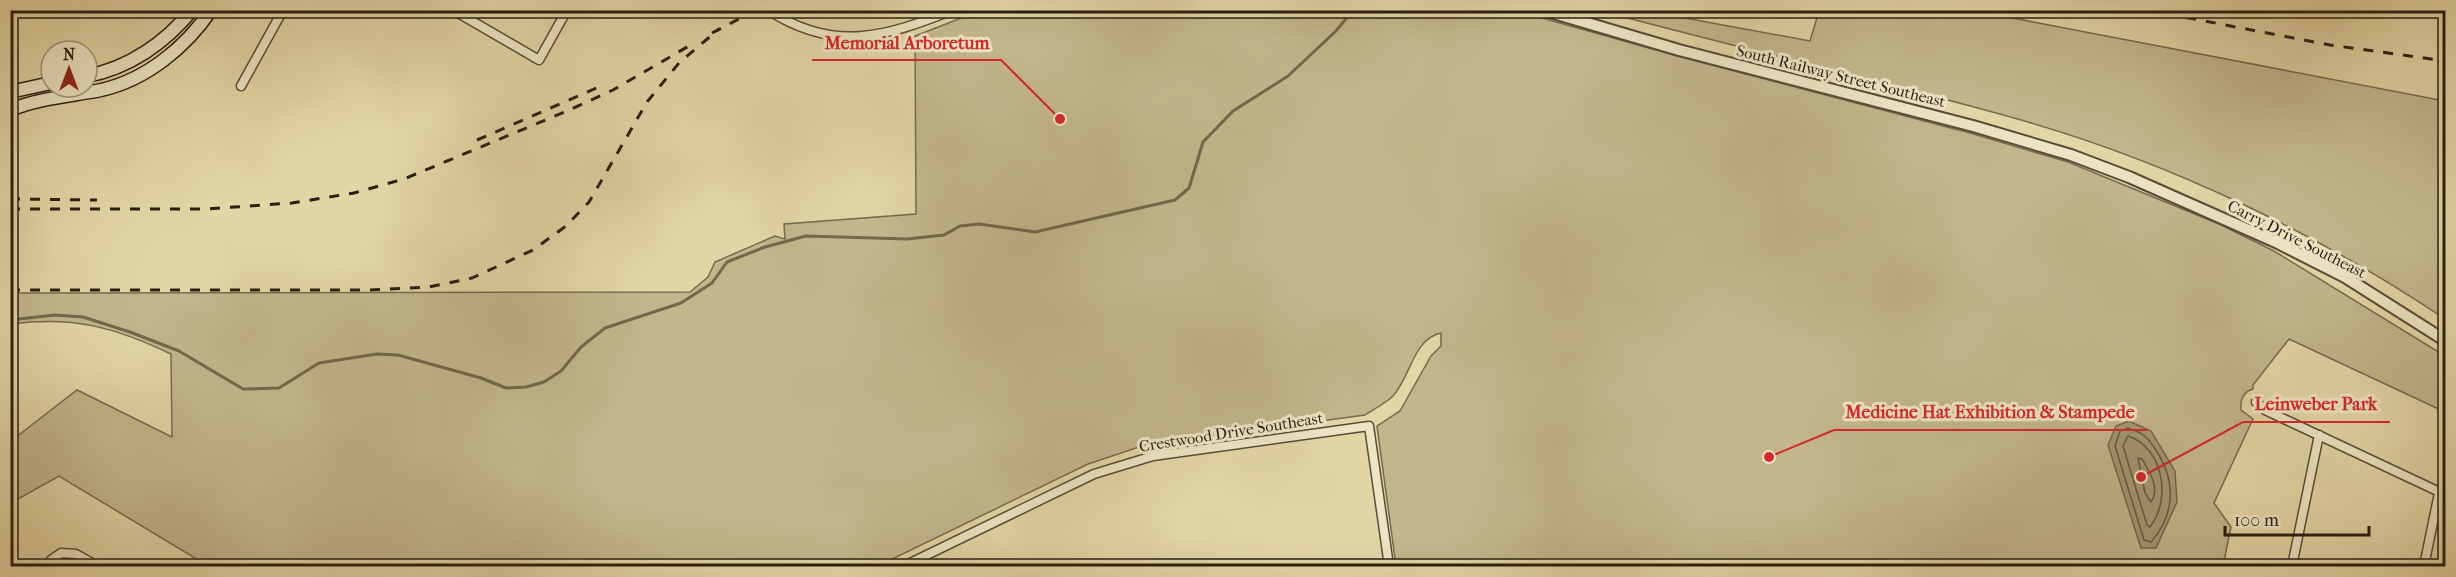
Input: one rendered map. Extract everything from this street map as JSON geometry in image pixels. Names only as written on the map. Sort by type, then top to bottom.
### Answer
[{"type":"main road","points":[[10,110],[37,101],[103,89],[124,82],[159,63],[193,33],[211,10]]},
{"type":"main road","points":[[99,73],[139,56],[163,40],[188,15]]},
{"type":"main road","points":[[10,92],[39,86]]},
{"type":"street","points":[[241,86],[283,10]]},
{"type":"street","points":[[453,10],[539,60],[567,10]]},
{"type":"street","points":[[768,10],[792,26],[810,32],[851,37],[895,32],[953,10]]},
{"type":"street","name":"South Railway Street Southeast","points":[[1544,10],[1679,50],[1973,126],[2071,155],[2129,177]]},
{"type":"street","name":"Carry Drive Southeast","points":[[2129,177],[2278,243],[2345,277],[2445,340]]},
{"type":"street","points":[[2256,402],[2265,410],[2442,494],[2424,567]]},
{"type":"street","name":"Crestwood Drive Southeast","points":[[904,567],[1094,474],[1153,456],[1369,426],[1389,567]]},
{"type":"street","points":[[2292,567],[2319,435]]},
{"type":"street","points":[[50,567],[51,560],[61,553],[75,554],[97,567]]},
{"type":"street","points":[[1234,567],[1250,567]]},
{"type":"shaded area","points":[[979,11],[1517,11],[1970,133],[2068,162],[2219,224],[2274,251],[2445,356],[2445,412],[2289,339],[2241,402],[2241,410],[2253,419],[2214,503],[2231,527],[2223,566],[1396,566],[1377,426],[1400,411],[1431,356],[1441,346],[1441,333],[1432,337],[1418,350],[1393,396],[1365,415],[1145,445],[1088,464],[878,566],[208,566],[59,476],[11,503],[11,441],[77,390],[172,437],[171,354],[131,337],[93,326],[55,322],[11,324],[11,293],[690,292],[708,277],[715,262],[775,236],[785,239],[784,224],[916,214],[915,36]]},
{"type":"shaded area","points":[[1601,11],[1647,11],[1810,41],[1819,11],[1976,11],[2445,101],[2445,319],[2348,259],[2296,231],[2191,181],[2137,159],[2082,139],[1975,107]]},
{"type":"water","points":[[2129,421],[2151,431],[2175,471],[2177,502],[2156,548],[2141,548],[2108,445],[2116,426]]},
{"type":"waterway","points":[[10,320],[55,315],[83,317],[179,351],[243,389],[279,388],[319,363],[377,354],[398,355],[481,378],[506,388],[526,387],[544,382],[561,371],[581,347],[605,328],[681,303],[712,283],[727,262],[765,247],[806,236],[907,239],[944,235],[960,226],[979,224],[1035,232],[1175,200],[1189,188],[1203,142],[1233,111],[1288,76],[1336,31],[1353,10]]},
{"type":"railway","points":[[712,33],[756,10]]},
{"type":"railway","points":[[2147,10],[2330,45],[2446,61]]},
{"type":"railway","points":[[10,290],[369,290],[429,287],[472,278],[533,250],[566,226],[589,202],[647,102],[679,63],[719,29]]},
{"type":"railway","points":[[10,209],[206,209],[292,203],[354,193],[404,179],[567,111],[613,90],[694,43]]},
{"type":"railway","points":[[477,140],[601,86]]},
{"type":"railway","points":[[10,199],[97,200]]},
{"type":"place","name":"Memorial Arboretum","points":[[1060,119]]},
{"type":"place","name":"Medicine Hat Exhibition & Stampede","points":[[1769,457]]},
{"type":"place","name":"Leinweber Park","points":[[2141,477]]}]
